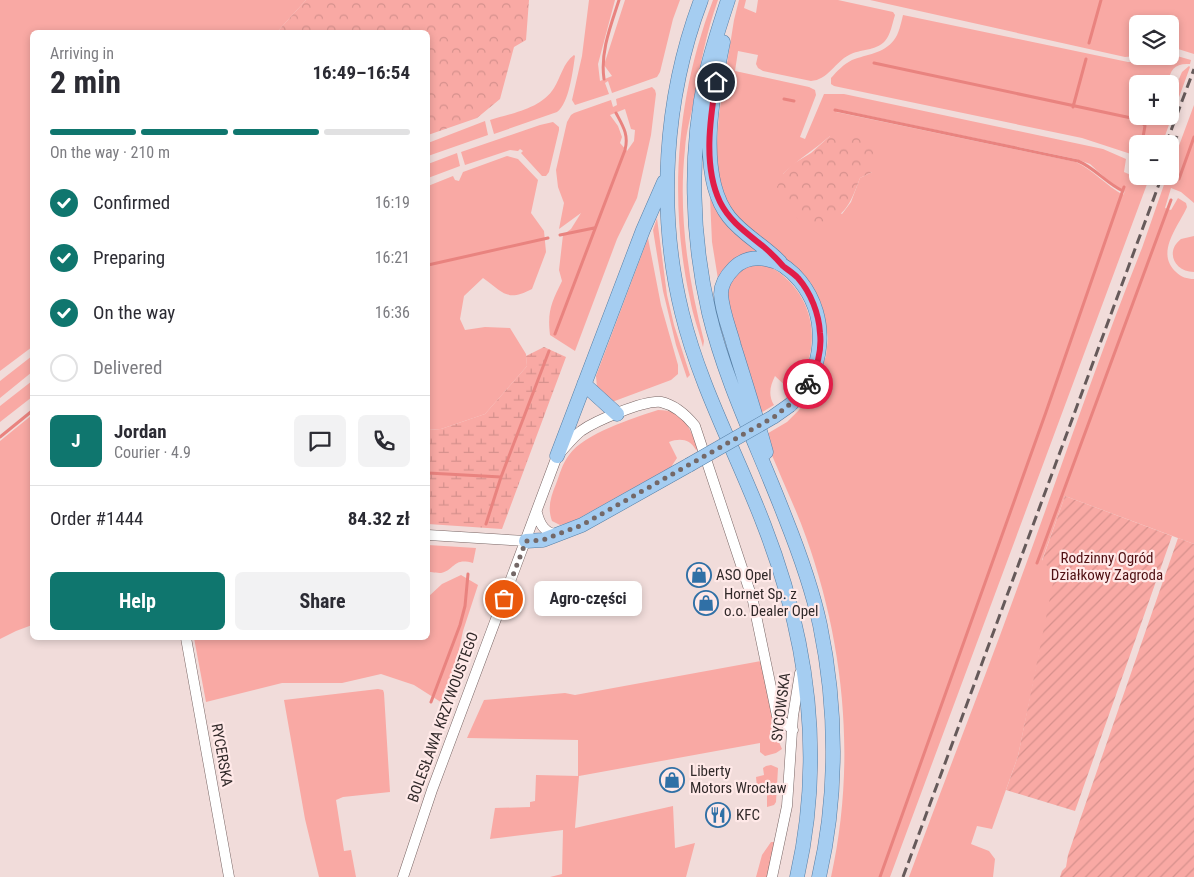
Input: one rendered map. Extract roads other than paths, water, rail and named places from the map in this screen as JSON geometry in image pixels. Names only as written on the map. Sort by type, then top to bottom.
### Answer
[{"type":"main road","points":[[701,0],[679,75],[673,111],[668,172],[670,241],[673,268],[683,316],[700,371],[761,516],[779,566],[794,615],[803,659],[809,702],[811,754],[808,814],[797,877]]},
{"type":"main road","points":[[526,541],[538,541],[559,535],[582,525],[774,417],[802,392],[812,376],[818,360],[820,337],[817,316],[804,286],[764,247],[739,228],[717,196],[712,178],[710,151],[712,114],[728,0]]},
{"type":"main road","points":[[728,0],[706,76],[697,132],[694,179],[699,247],[703,282],[724,368],[744,421],[772,484],[807,578],[820,624],[828,672],[832,715],[833,768],[829,820],[819,877]]},
{"type":"main road","points":[[558,456],[643,230],[668,172]]},
{"type":"main road","points":[[772,484],[770,462],[725,314],[721,292],[724,281],[731,271],[747,260],[763,258],[784,266]]},
{"type":"main road","points":[[584,384],[617,414]]},
{"type":"street","points":[[558,456],[581,431],[594,423],[646,403],[660,402],[673,406],[683,412],[695,426],[753,601],[777,716],[792,730]]},
{"type":"street","name":"BOLESŁAWA KRZYWOUSTEGO","points":[[403,877],[432,790],[558,456]]},
{"type":"street","points":[[537,513],[540,522],[546,530],[559,535]]},
{"type":"street","points":[[430,535],[526,541]]},
{"type":"street","name":"RYCERSKA","points":[[186,640],[229,877]]},
{"type":"street","name":"SYCOWSKA","points":[[772,877],[788,806],[792,730],[803,659]]},
{"type":"waterway","points":[[604,79],[605,49],[619,0]]},
{"type":"waterway","points":[[1089,43],[1101,0]]},
{"type":"waterway","points":[[1073,107],[1086,59]]},
{"type":"waterway","points":[[874,63],[1136,119],[1145,126],[1143,135]]},
{"type":"waterway","points":[[784,99],[794,101]]},
{"type":"waterway","points":[[835,110],[1078,161],[1123,191]]},
{"type":"waterway","points":[[555,334],[625,150],[626,135],[616,113]]},
{"type":"waterway","points":[[1179,179],[1194,137]]},
{"type":"waterway","points":[[880,877],[1124,187]]},
{"type":"waterway","points":[[1037,563],[1171,200]]},
{"type":"waterway","points":[[560,235],[594,228]]},
{"type":"waterway","points":[[430,265],[548,238]]},
{"type":"waterway","points":[[486,524],[501,477],[549,351]]},
{"type":"waterway","points":[[0,437],[30,413]]},
{"type":"waterway","points":[[430,473],[501,477]]},
{"type":"waterway","points":[[431,702],[460,625],[465,606],[468,574]]},
{"type":"railway","points":[[1169,135],[1194,69]]},
{"type":"railway","points":[[903,877],[1159,185]]},
{"type":"place","name":"ASO Opel","points":[[699,575]]},
{"type":"place","name":"Agro-części","points":[[504,599]]},
{"type":"place","name":"Hornet Sp. z o.o. Dealer Opel","points":[[706,603]]},
{"type":"place","name":"Liberty Motors Wrocław","points":[[672,780]]},
{"type":"place","name":"KFC","points":[[718,815]]},
{"type":"park label","name":"Rodzinny Ogród Działkowy Zagroda","points":[[1107,566]]}]
